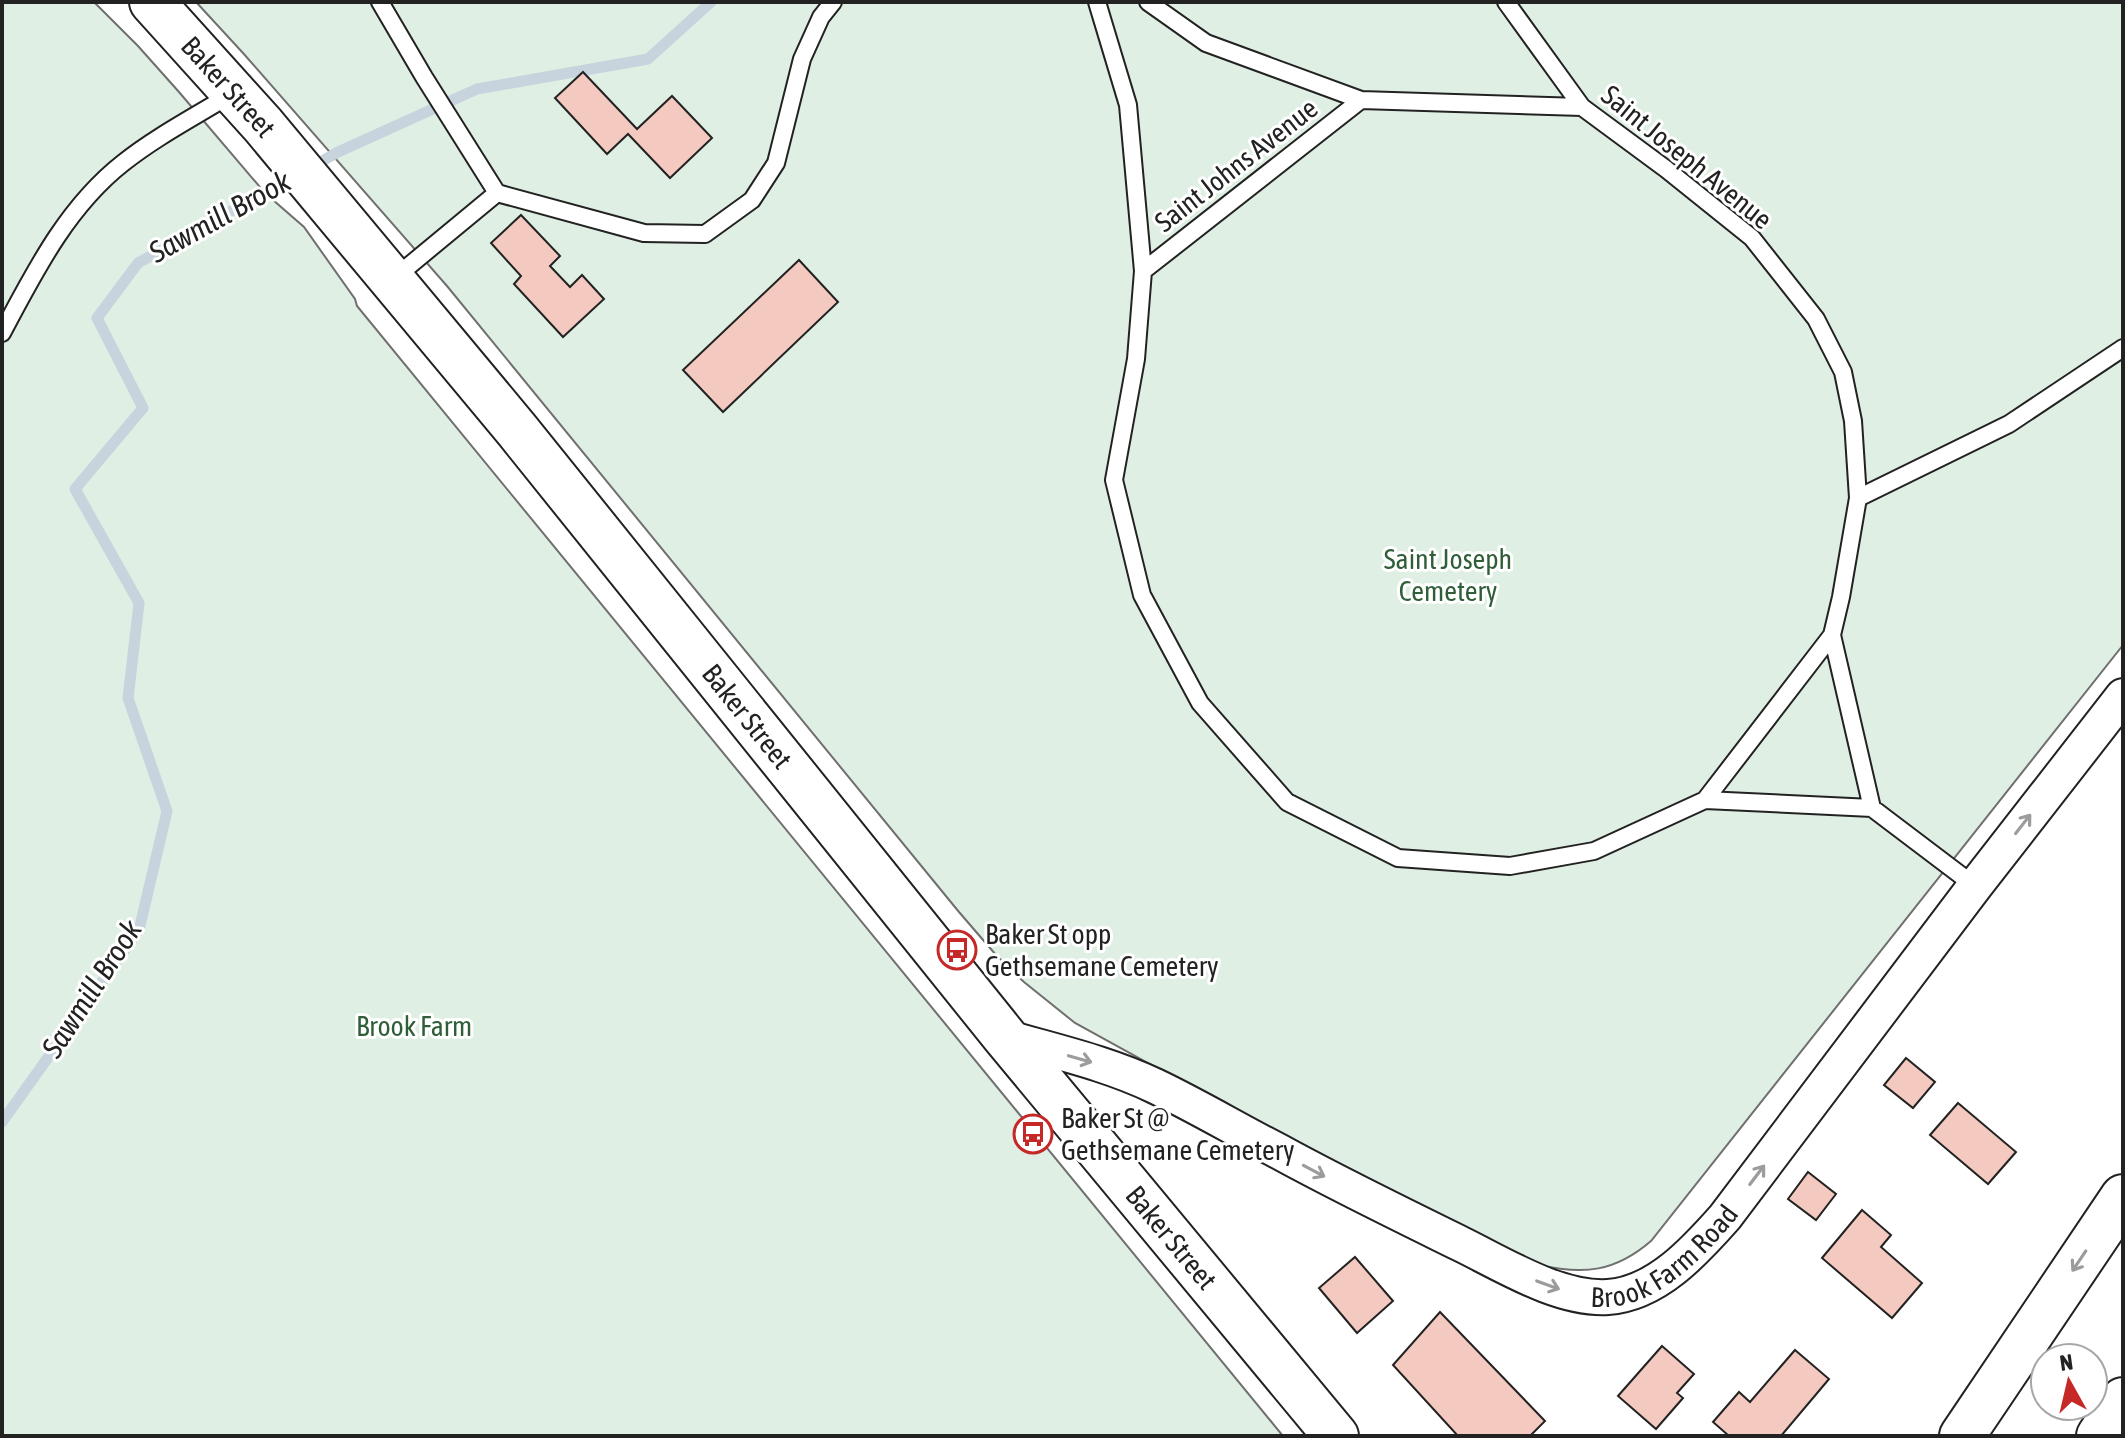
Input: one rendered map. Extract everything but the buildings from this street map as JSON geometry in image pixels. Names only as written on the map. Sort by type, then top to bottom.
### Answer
[{"type":"main road","name":"Baker Street","points":[[152,2],[263,125],[517,430],[1005,1037],[1336,1436]]},
{"type":"main road","points":[[1962,1436],[2123,1197]]},
{"type":"main road","points":[[2099,1436],[2123,1400]]},
{"type":"street","name":"Brook Farm Road","points":[[1005,1037],[1137,1078],[1348,1189],[1540,1283],[1588,1296],[1628,1294],[1650,1284],[1709,1235],[2123,696]]},
{"type":"lane","points":[[380,2],[497,193],[644,233],[705,234],[752,200],[776,163],[802,59],[821,17],[833,2]]},
{"type":"lane","name":"Saint Johns Avenue","points":[[1097,2],[1128,105],[1143,271],[1136,359],[1114,480],[1142,595],[1200,703],[1287,802],[1398,858],[1510,866],[1594,851],[1705,800],[1872,808]]},
{"type":"lane","name":"Saint Johns Avenue","points":[[1148,2],[1206,43],[1361,100],[1582,107]]},
{"type":"lane","name":"Saint Joseph Avenue","points":[[1506,2],[1582,107],[1752,238],[1816,319],[1843,372],[1853,421],[1858,498],[1841,597],[1832,635],[1769,717]]},
{"type":"lane","points":[[2,333],[48,249],[93,190],[140,150],[234,92]]},
{"type":"lane","name":"Saint Johns Avenue","points":[[1143,271],[1361,100]]},
{"type":"lane","points":[[391,280],[497,193]]},
{"type":"lane","points":[[1858,498],[2009,424],[2123,348]]},
{"type":"lane","name":"Saint Joseph Avenue","points":[[1832,635],[1872,808]]},
{"type":"lane","name":"Saint Johns Avenue","points":[[1705,800],[1769,717]]},
{"type":"lane","points":[[1872,808],[1975,886]]},
{"type":"green space","name":"Brook Farm","points":[[2,2],[94,2],[138,46],[265,193],[304,227],[357,306],[1283,1436],[2,1436]]},
{"type":"green space","name":"Saint Joseph Cemetery","points":[[196,2],[2123,2],[2123,645],[1651,1241],[1625,1259],[1598,1268],[1570,1270],[1539,1265],[1304,1149],[1075,1023],[1024,982],[959,912],[447,286]]},
{"type":"waterway","name":"Sawmill Brook","points":[[310,168],[338,152],[477,89],[648,59],[711,2]]},
{"type":"waterway","name":"Sawmill Brook","points":[[2,1122],[139,930],[167,811],[128,698],[139,603],[75,489],[143,408],[97,318],[138,263],[294,176]]},
{"type":"place","name":"Baker St opp Gethsemane Cemetery","points":[[957,950]]},
{"type":"place","name":"Baker St @ Gethsemane Cemetery","points":[[1033,1134]]}]
